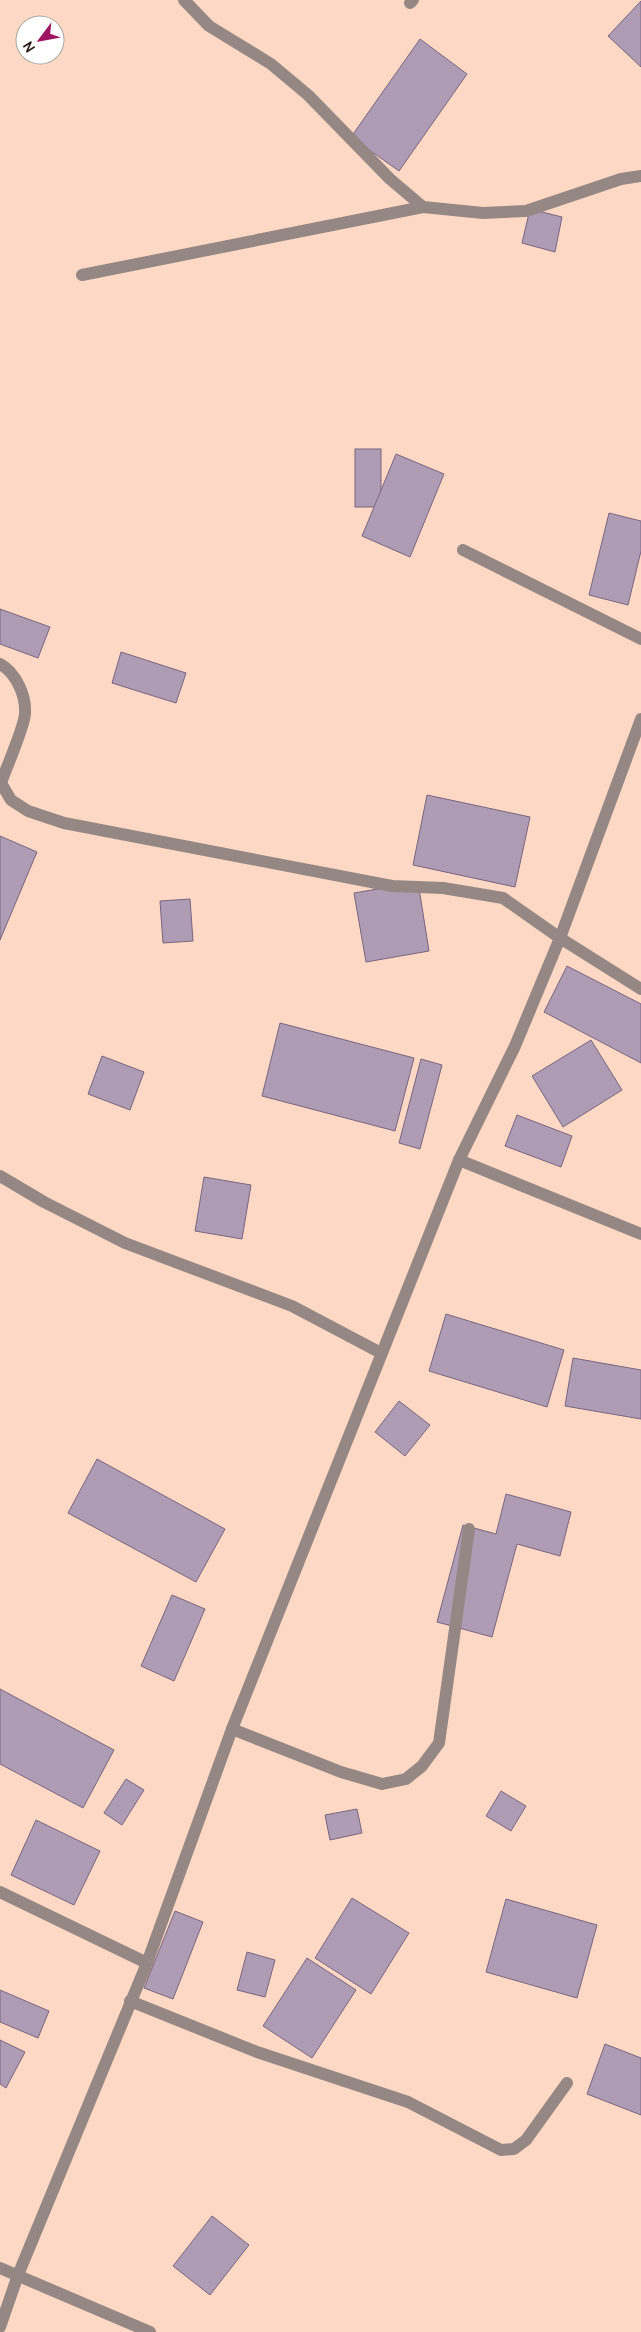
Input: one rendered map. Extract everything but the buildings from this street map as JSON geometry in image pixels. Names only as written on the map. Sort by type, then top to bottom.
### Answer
[{"type":"street","points":[[184,0],[210,26],[271,64],[308,95],[390,179],[423,207]]},
{"type":"street","points":[[82,275],[423,207],[483,213],[526,211],[620,179],[641,176]]},
{"type":"street","points":[[463,550],[641,639]]},
{"type":"street","points":[[0,664],[8,668],[20,686],[25,714],[1,783],[11,800],[28,812],[64,823],[392,886],[443,888],[503,898],[560,938],[641,989]]},
{"type":"street","points":[[0,2327],[18,2275],[147,1963],[232,1729],[381,1352],[459,1160],[516,1046],[560,938],[641,719]]},
{"type":"street","points":[[459,1160],[641,1234]]},
{"type":"street","points":[[0,1176],[44,1202],[125,1243],[292,1306],[381,1352]]},
{"type":"street","points":[[232,1729],[341,1772],[382,1784],[406,1779],[422,1766],[439,1743],[469,1529]]},
{"type":"street","points":[[0,1892],[147,1963]]},
{"type":"street","points":[[130,2001],[257,2052],[408,2102],[501,2150],[514,2149],[526,2140],[567,2082]]},
{"type":"street","points":[[0,2268],[150,2332]]}]
